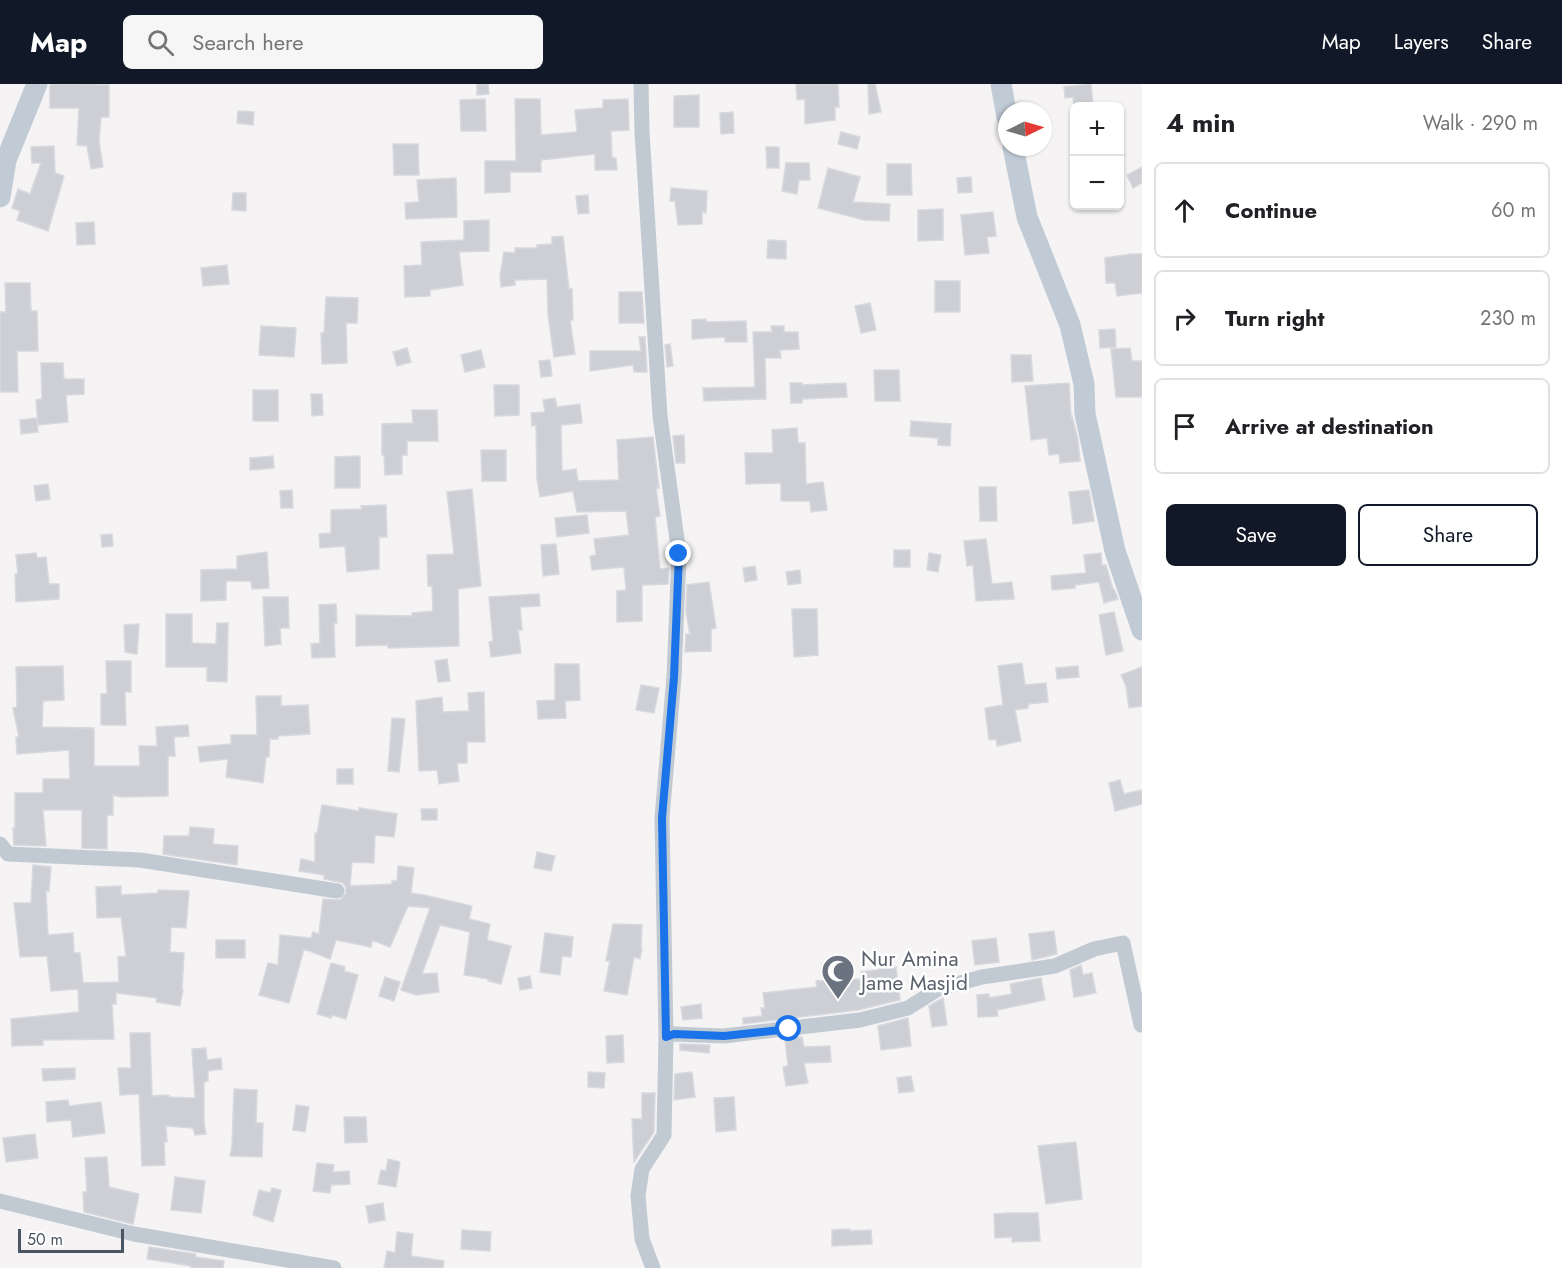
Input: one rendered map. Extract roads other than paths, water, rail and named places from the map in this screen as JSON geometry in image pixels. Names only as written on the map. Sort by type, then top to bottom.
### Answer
[{"type":"main road","points":[[0,198],[6,160],[37,84]]},
{"type":"main road","points":[[1000,84],[1004,102]]},
{"type":"main road","points":[[1015,156],[1027,217],[1070,325],[1084,384],[1085,414],[1115,551],[1142,630]]},
{"type":"street","points":[[641,84],[660,416],[679,554],[674,677],[662,818],[666,1037],[664,1135],[642,1168],[638,1196],[642,1239],[654,1268]]},
{"type":"street","points":[[0,844],[8,854],[140,860],[337,891]]},
{"type":"street","points":[[666,1037],[674,1034],[724,1036],[860,1020],[908,1008],[938,989],[982,977],[1055,966],[1094,949],[1123,943],[1141,1025]]},
{"type":"street","points":[[0,1201],[134,1234],[334,1268]]},
{"type":"place","name":"Nur Amina Jame Masjid","points":[[838,1000]]}]
